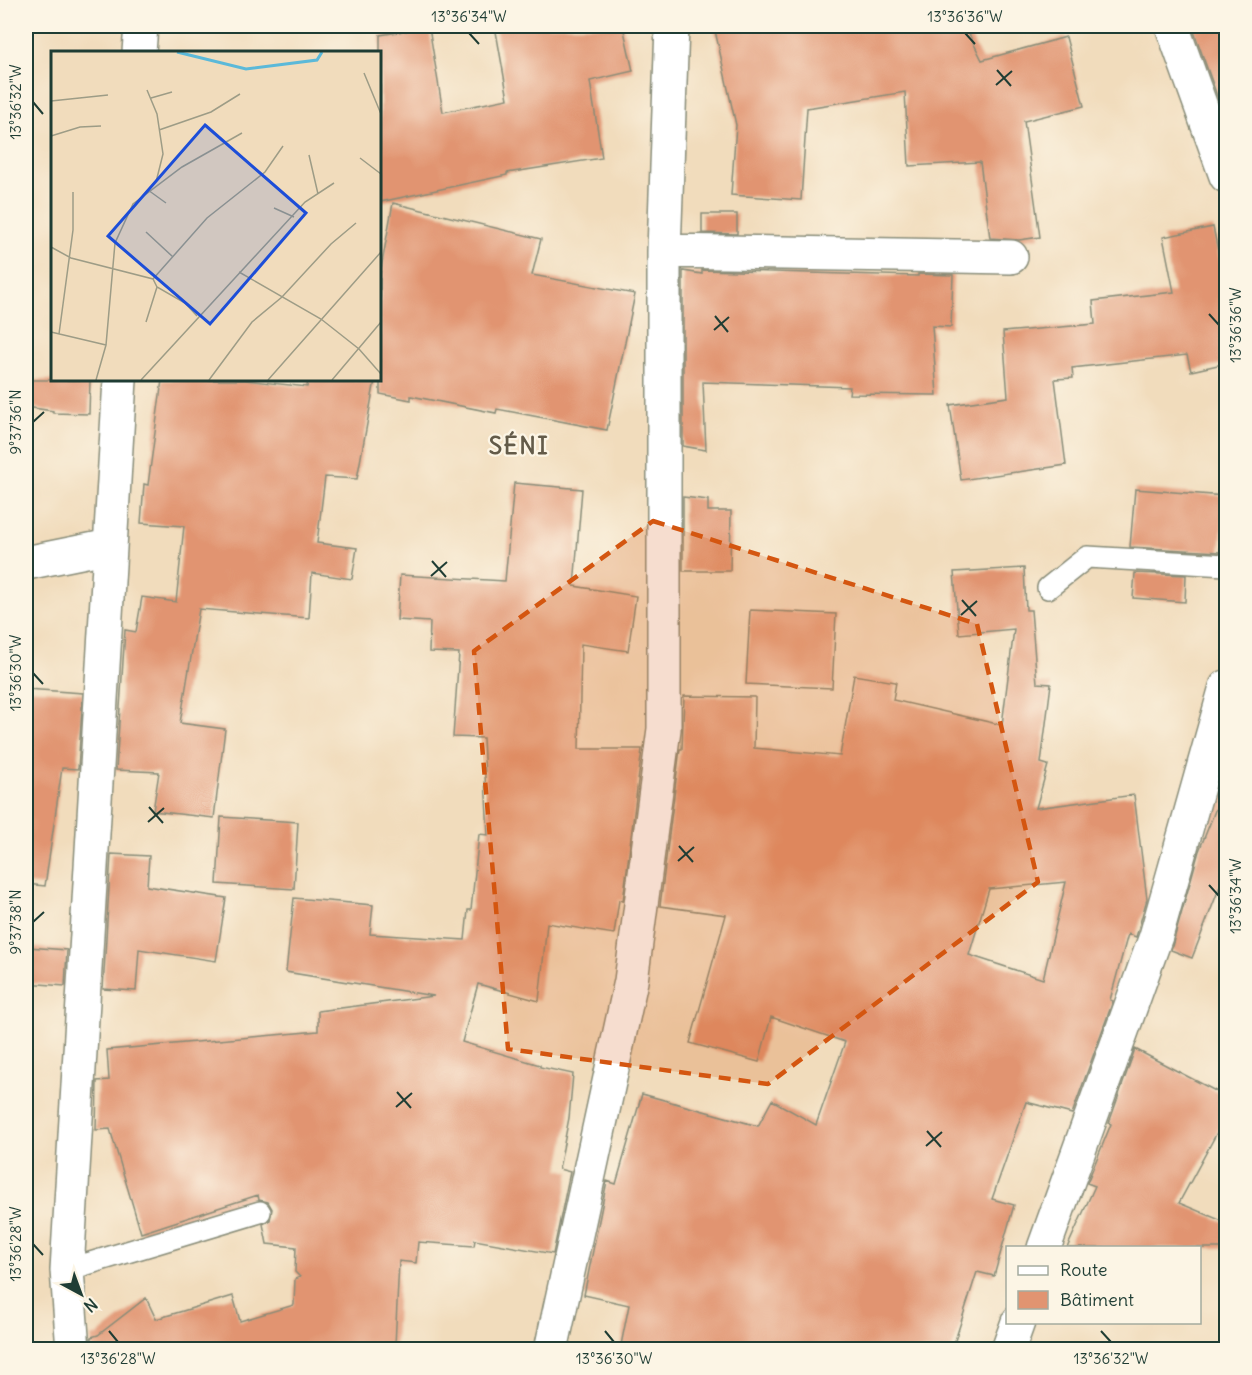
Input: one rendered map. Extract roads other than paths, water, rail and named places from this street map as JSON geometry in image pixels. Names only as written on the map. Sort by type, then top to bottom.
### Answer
[{"type":"street","points":[[139,51],[141,26]]},
{"type":"street","points":[[551,1350],[631,981],[664,729],[664,251],[672,26]]},
{"type":"street","points":[[1172,26],[1227,176]]},
{"type":"street","points":[[664,251],[1011,257]]},
{"type":"street","points":[[73,1350],[67,1270],[120,381]]},
{"type":"street","points":[[26,563],[111,546]]},
{"type":"street","points":[[1045,1246],[1156,936],[1227,687]]},
{"type":"street","points":[[1008,1350],[1018,1324]]},
{"type":"lane","points":[[1048,588],[1087,557],[1227,565]]},
{"type":"lane","points":[[67,1270],[260,1212]]},
{"type":"district","name":"SÉNI","points":[[519,445]]}]
